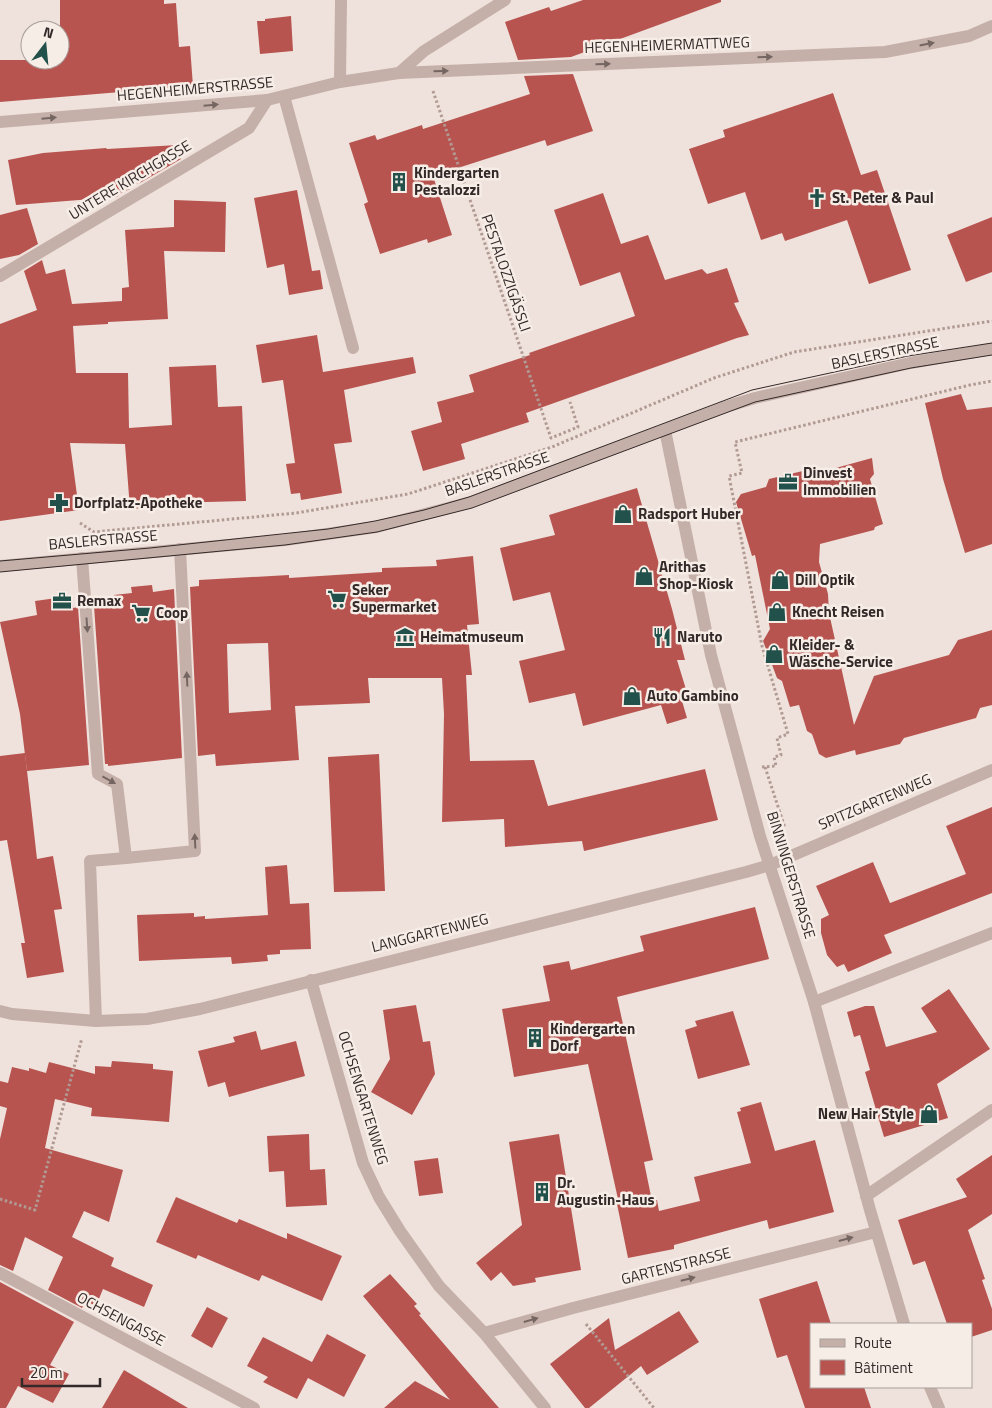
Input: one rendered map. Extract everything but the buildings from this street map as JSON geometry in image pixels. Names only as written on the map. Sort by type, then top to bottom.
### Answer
[{"type":"street","points":[[340,82],[341,0]]},
{"type":"street","points":[[399,73],[424,52],[505,0]]},
{"type":"street","name":"HEGENHEIMERMATTWEG","points":[[340,82],[399,73],[885,52],[969,36],[992,26]]},
{"type":"street","name":"HEGENHEIMERSTRASSE","points":[[0,122],[267,100],[340,82]]},
{"type":"street","points":[[284,96],[353,348]]},
{"type":"street","name":"UNTERE KIRCHGASSE","points":[[0,276],[250,128],[267,100]]},
{"type":"street","name":"BASLERSTRASSE","points":[[0,566],[285,540],[376,527],[471,502],[724,407],[755,398],[910,363],[992,350]]},
{"type":"street","name":"BINNINGERSTRASSE","points":[[665,430],[711,655],[760,836],[814,1002],[876,1232],[904,1323]]},
{"type":"street","points":[[91,1021],[90,861],[195,851],[180,549]]},
{"type":"street","points":[[82,558],[98,774],[116,784],[126,858]]},
{"type":"street","name":"SPITZGARTENWEG","points":[[770,865],[992,770]]},
{"type":"street","name":"LANGGARTENWEG","points":[[0,1011],[12,1014],[91,1021],[147,1019],[200,1009],[770,865]]},
{"type":"street","points":[[814,1002],[992,933]]},
{"type":"street","name":"OCHSENGARTENWEG","points":[[311,980],[363,1163],[379,1197],[400,1231],[439,1286],[484,1333],[545,1408]]},
{"type":"street","points":[[866,1196],[992,1110]]},
{"type":"street","name":"GARTENSTRASSE","points":[[484,1333],[573,1308],[876,1232]]},
{"type":"street","name":"OCHSENGASSE","points":[[0,1274],[254,1408]]},
{"type":"street","points":[[930,1388],[939,1408]]},
{"type":"path","name":"PESTALOZZIGÄSSLI","points":[[426,72],[551,438],[565,433]]},
{"type":"path","points":[[80,523],[94,532],[296,513],[408,494],[552,446],[714,378],[794,352],[992,321]]},
{"type":"path","points":[[785,828],[764,767],[776,766],[774,757],[781,755],[777,738],[788,734],[762,646],[730,476],[742,473],[735,442],[992,381]]},
{"type":"path","points":[[566,440],[565,433],[578,427],[570,402]]},
{"type":"path","points":[[0,1199],[35,1210],[91,1021]]},
{"type":"path","points":[[573,1308],[654,1408]]},
{"type":"tram line","points":[[0,561],[150,548],[328,529],[375,521],[469,497],[752,390],[908,356],[992,343]]},
{"type":"tram line","points":[[0,572],[285,545],[377,532],[472,508],[755,402],[911,368],[992,355]]},
{"type":"place","name":"Kindergarten Pestalozzi","points":[[399,182]]},
{"type":"place","name":"St. Peter & Paul","points":[[817,198]]},
{"type":"place","name":"Dinvest Immobilien","points":[[788,482]]},
{"type":"place","name":"Dorfplatz-Apotheke","points":[[59,503]]},
{"type":"place","name":"Radsport Huber","points":[[623,514]]},
{"type":"place","name":"Arithas Shop-Kiosk","points":[[644,576]]},
{"type":"place","name":"Dill Optik","points":[[780,580]]},
{"type":"place","name":"Seker Supermarket","points":[[337,599]]},
{"type":"place","name":"Remax","points":[[62,601]]},
{"type":"place","name":"Knecht Reisen","points":[[777,612]]},
{"type":"place","name":"Coop","points":[[141,613]]},
{"type":"place","name":"Heimatmuseum","points":[[405,637]]},
{"type":"place","name":"Naruto","points":[[662,637]]},
{"type":"place","name":"Kleider- & Wäsche-Service","points":[[774,654]]},
{"type":"place","name":"Auto Gambino","points":[[632,696]]},
{"type":"place","name":"Kindergarten Dorf","points":[[535,1038]]},
{"type":"place","name":"New Hair Style","points":[[929,1114]]},
{"type":"place","name":"Dr. Augustin-Haus","points":[[542,1192]]}]
